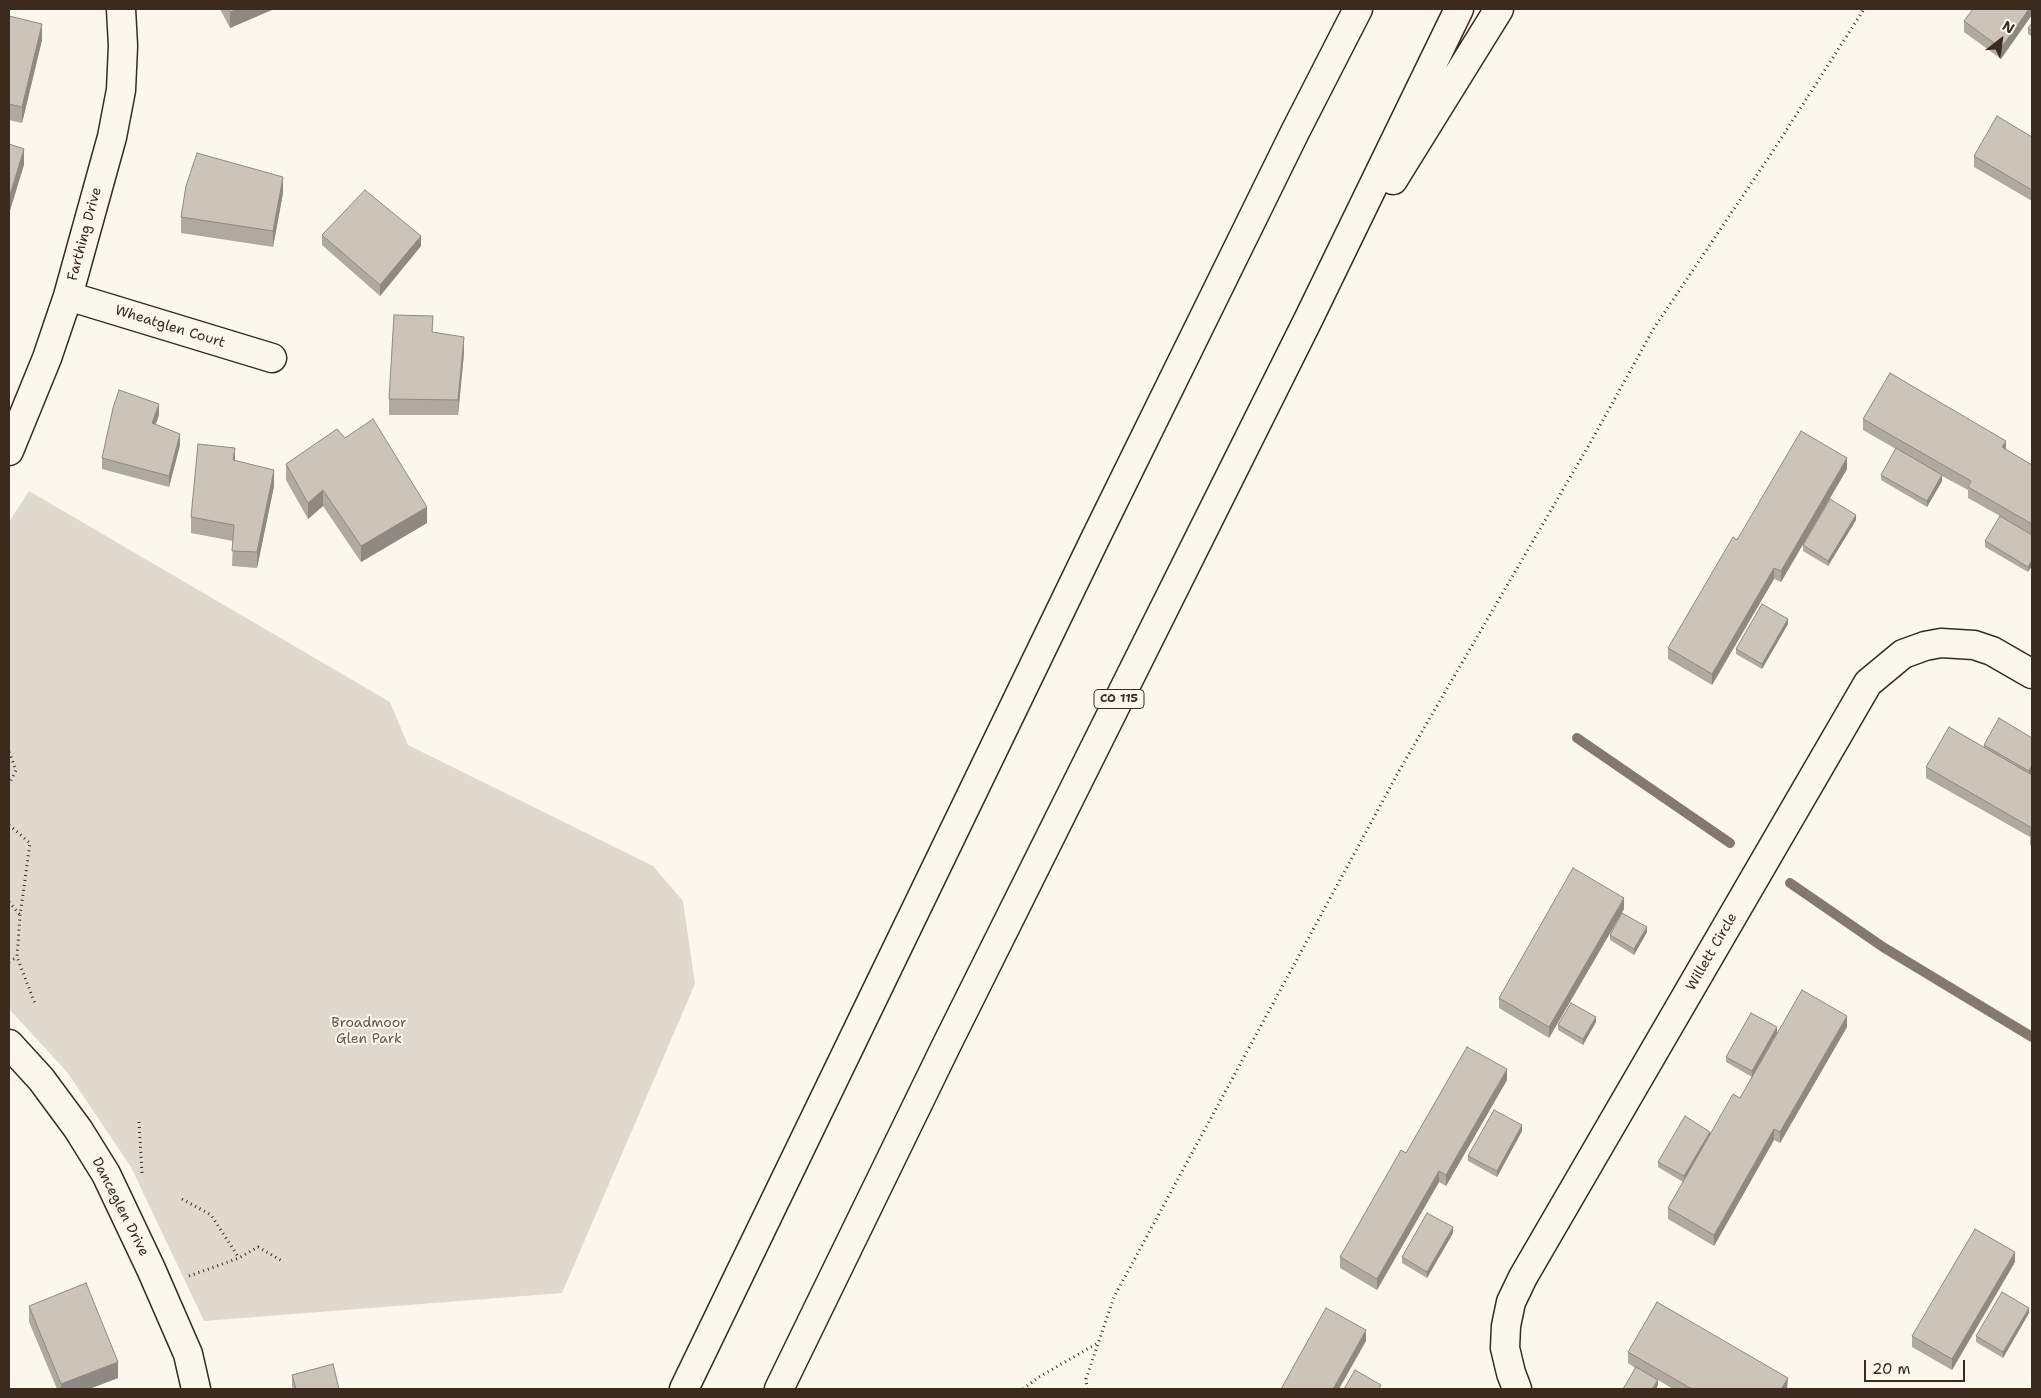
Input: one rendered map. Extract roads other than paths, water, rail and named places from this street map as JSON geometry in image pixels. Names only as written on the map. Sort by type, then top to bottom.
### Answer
[{"type":"main road","name":"Farthing Drive","points":[[9,451],[48,358],[68,296],[112,137],[121,90],[123,46],[120,9]]},
{"type":"main road","points":[[1295,132],[1342,9]]},
{"type":"main road","points":[[684,1389],[1096,537],[1295,132],[1358,9]]},
{"type":"main road","name":"CO 115","points":[[779,1389],[952,1035],[1309,318],[1459,9]]},
{"type":"main road","points":[[1309,318],[1499,9]]},
{"type":"main road","name":"Wheatglen Court","points":[[68,296],[272,358]]},
{"type":"main road","name":"Willett Circle","points":[[1517,1389],[1505,1348],[1506,1326],[1511,1302],[1523,1277],[1868,683],[1903,654],[1925,646],[1941,643],[1974,645],[1992,651],[2032,674]]},
{"type":"main road","name":"Danceglen Drive","points":[[9,1044],[47,1086],[78,1129],[106,1174],[151,1269],[188,1354],[196,1389]]},
{"type":"waterway","points":[[1577,738],[1730,843]]},
{"type":"waterway","points":[[1790,883],[1883,947],[2032,1037]]},
{"type":"park label","name":"Broadmoor Glen Park","points":[[369,1032]]}]
